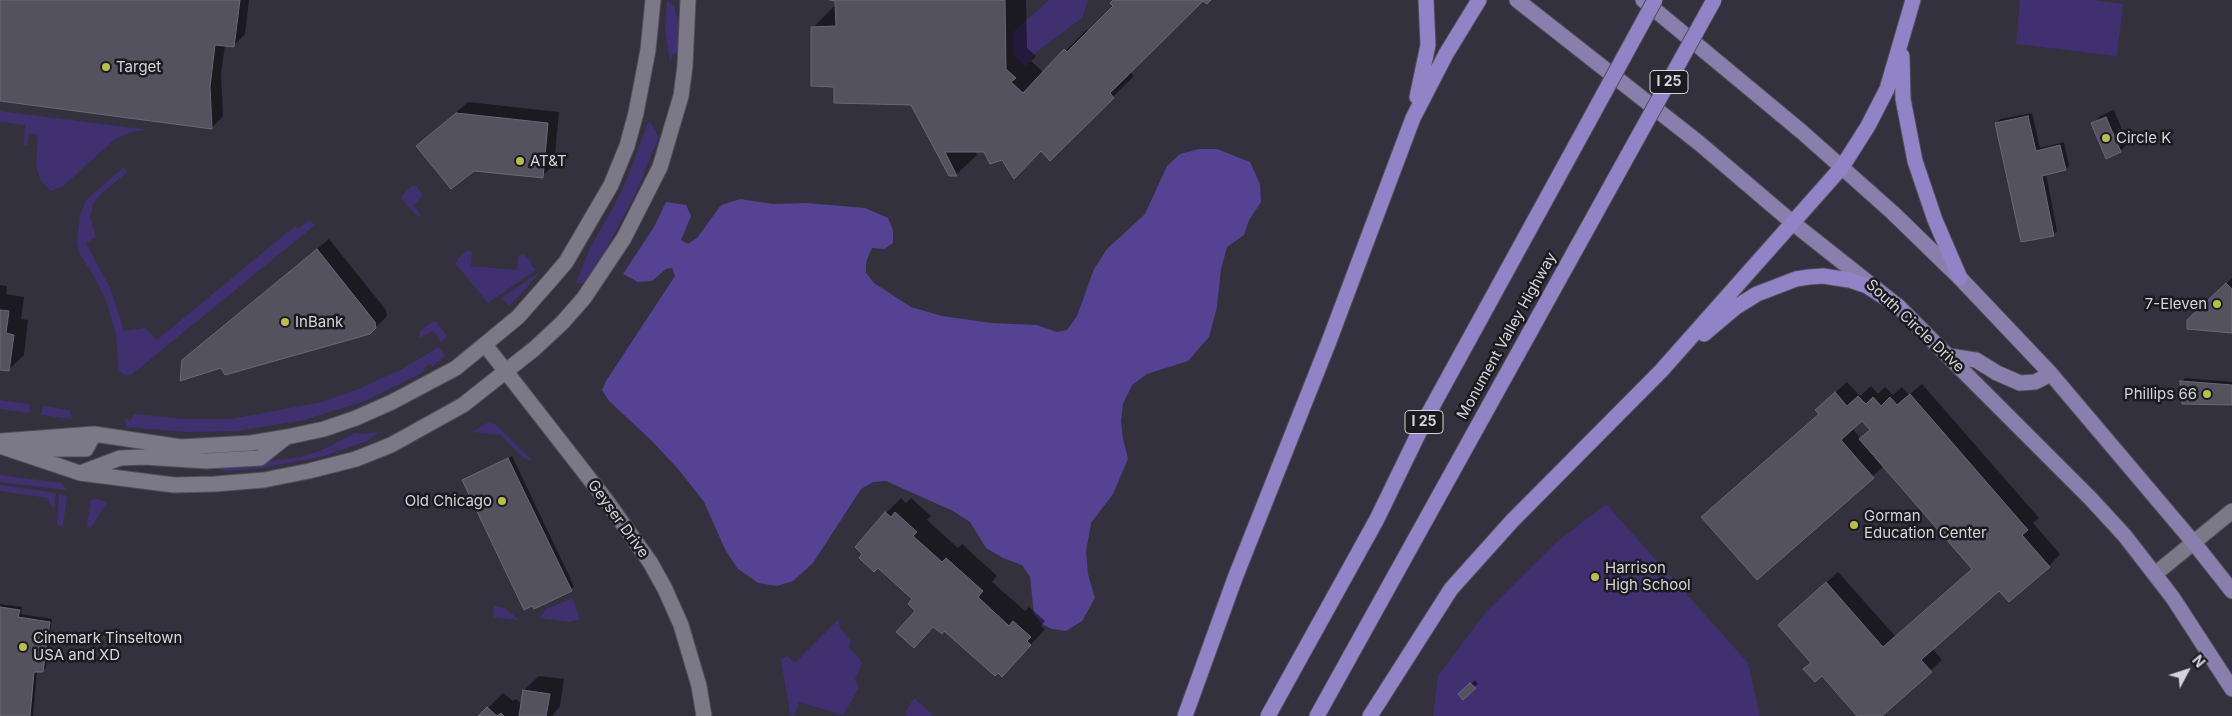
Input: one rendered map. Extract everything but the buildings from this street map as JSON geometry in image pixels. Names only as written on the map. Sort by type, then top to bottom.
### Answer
[{"type":"highway","points":[[1413,118],[1428,45],[1426,0]]},
{"type":"highway","points":[[1185,716],[1235,578],[1328,344],[1413,118],[1446,54],[1479,0]]},
{"type":"highway","name":"Monument Valley Highway","points":[[1268,716],[1377,519],[1426,418],[1654,0]]},
{"type":"highway","name":"Monument Valley Highway","points":[[1317,716],[1714,0]]},
{"type":"highway","points":[[1370,716],[1451,589],[1512,521],[1662,371],[1842,167],[1868,126],[1883,97],[1901,45],[1913,0]]},
{"type":"highway","points":[[1901,45],[1903,99],[1915,161],[1935,220],[1960,278]]},
{"type":"highway","points":[[1662,371],[1736,307],[1757,294],[1796,279],[1823,276],[1849,280],[1867,286],[1899,307]]},
{"type":"main road","name":"South Circle Drive","points":[[1517,0],[1699,143],[1793,223],[1899,307],[2091,499],[2125,536],[2155,574],[2232,689]]},
{"type":"main road","points":[[1644,0],[1842,167],[1960,278],[2051,374],[2194,543],[2232,591]]},
{"type":"main road","points":[[1949,356],[1976,360],[1997,374],[2020,383],[2036,382],[2051,374]]},
{"type":"street","points":[[3,445],[94,434],[181,447],[251,443],[287,437],[324,429],[392,402],[456,368],[486,346],[522,314],[566,262],[611,185],[627,146],[638,105],[648,50],[653,0]]},
{"type":"street","points":[[3,445],[80,473],[174,485],[264,480],[309,472],[356,459],[391,445],[463,405],[506,372],[562,323],[584,298],[607,265],[643,202],[660,166],[681,96],[686,59],[688,0]]},
{"type":"street","name":"Geyser Drive","points":[[486,346],[606,500],[650,562],[681,625],[692,657],[704,716]]},
{"type":"street","points":[[80,473],[120,458],[144,457],[206,462],[260,458],[287,437]]},
{"type":"street","points":[[2155,574],[2232,511]]},
{"type":"shaded area","points":[[667,0],[675,7],[679,30],[677,53],[673,54],[670,62],[665,28]]},
{"type":"shaded area","points":[[1049,0],[1088,0],[1082,18],[1035,53],[1027,67],[1014,56],[1012,33]]},
{"type":"shaded area","points":[[2020,0],[2091,0],[2123,4],[2117,56],[2016,44]]},
{"type":"shaded area","points":[[0,111],[147,130],[130,132],[114,140],[62,187],[51,191],[41,181],[36,166],[38,135],[29,133],[27,146],[24,146],[25,125],[0,122]]},
{"type":"shaded area","points":[[648,123],[651,123],[659,137],[634,197],[606,249],[589,275],[583,283],[576,283],[590,248],[615,204],[628,176]]},
{"type":"shaded area","points":[[1199,149],[1217,149],[1250,162],[1260,184],[1261,202],[1249,220],[1244,235],[1227,247],[1221,269],[1217,307],[1209,337],[1188,361],[1147,374],[1132,385],[1123,404],[1121,421],[1128,459],[1113,494],[1091,523],[1086,552],[1088,574],[1095,598],[1082,621],[1066,631],[1052,629],[1042,624],[1034,614],[1030,577],[1022,565],[1003,558],[986,548],[970,522],[953,511],[886,481],[873,482],[861,489],[813,563],[793,581],[777,586],[758,583],[737,568],[725,549],[704,502],[679,470],[651,440],[609,401],[602,390],[675,276],[672,268],[666,269],[652,281],[638,282],[623,274],[654,227],[666,202],[686,205],[691,216],[681,240],[688,244],[697,238],[721,205],[740,199],[773,204],[807,203],[865,208],[888,218],[893,230],[893,243],[884,249],[872,248],[866,262],[866,273],[874,283],[911,307],[942,316],[991,323],[1037,325],[1057,332],[1067,330],[1077,316],[1094,269],[1107,249],[1145,214],[1167,166],[1180,154]]},
{"type":"shaded area","points":[[124,167],[127,172],[101,194],[93,204],[90,217],[96,237],[86,243],[111,290],[124,331],[145,328],[157,340],[295,226],[298,229],[309,220],[315,225],[131,375],[126,376],[119,371],[116,334],[106,300],[94,276],[79,253],[77,241],[80,216],[86,200]]},
{"type":"shaded area","points":[[413,186],[416,186],[422,194],[422,197],[413,205],[421,215],[418,217],[401,198]]},
{"type":"shaded area","points":[[468,250],[472,252],[471,266],[517,270],[518,257],[523,254],[531,261],[531,266],[536,270],[488,303],[455,263]]},
{"type":"shaded area","points":[[541,271],[511,304],[508,305],[502,298]]},
{"type":"shaded area","points":[[432,322],[436,322],[447,336],[442,342],[440,342],[439,337],[433,331],[420,338],[419,332]]},
{"type":"shaded area","points":[[437,348],[441,349],[445,356],[432,367],[430,364],[423,368],[425,371],[416,376],[365,401],[304,420],[236,431],[187,432],[126,427],[125,418],[130,421],[134,414],[183,419],[231,419],[322,402],[358,389],[404,368]]},
{"type":"shaded area","points":[[0,400],[29,404],[29,413],[0,409]]},
{"type":"shaded area","points":[[43,406],[70,410],[72,419],[41,415]]},
{"type":"shaded area","points":[[487,423],[495,424],[533,461],[524,458],[501,435],[473,432]]},
{"type":"shaded area","points":[[381,431],[367,441],[324,456],[262,468],[230,471],[219,470],[225,467],[300,457],[320,451],[355,433],[366,434]]},
{"type":"shaded area","points":[[0,475],[61,483],[67,490],[0,482]]},
{"type":"shaded area","points":[[0,485],[56,493],[54,508],[51,507],[48,498],[0,491]]},
{"type":"shaded area","points":[[59,494],[67,496],[63,525],[60,527],[57,524]]},
{"type":"shaded area","points":[[96,499],[107,502],[91,528],[87,526],[91,500]]},
{"type":"shaded area","name":"Harrison High School","points":[[1606,504],[1748,663],[1760,716],[1433,716],[1438,676],[1486,612],[1558,541]]},
{"type":"shaded area","points":[[572,598],[580,619],[570,622],[539,618],[547,609]]},
{"type":"shaded area","points":[[494,606],[505,608],[519,620],[494,617]]},
{"type":"shaded area","points":[[839,619],[840,628],[851,641],[849,648],[862,664],[855,679],[859,688],[843,715],[799,702],[793,716],[790,713],[781,660],[787,656],[795,663]]},
{"type":"shaded area","points":[[914,698],[934,716],[908,716],[905,713]]},
{"type":"place","name":"Target","points":[[106,67]]},
{"type":"place","name":"Circle K","points":[[2106,138]]},
{"type":"place","name":"AT&T","points":[[520,161]]},
{"type":"place","name":"7-Eleven","points":[[2217,304]]},
{"type":"place","name":"InBank","points":[[285,322]]},
{"type":"place","name":"Phillips 66","points":[[2207,394]]},
{"type":"place","name":"Old Chicago","points":[[502,501]]},
{"type":"place","name":"Gorman Education Center","points":[[1854,525]]},
{"type":"place","name":"Harrison High School","points":[[1595,577]]},
{"type":"place","name":"Cinemark Tinseltown USA and XD","points":[[23,647]]}]
